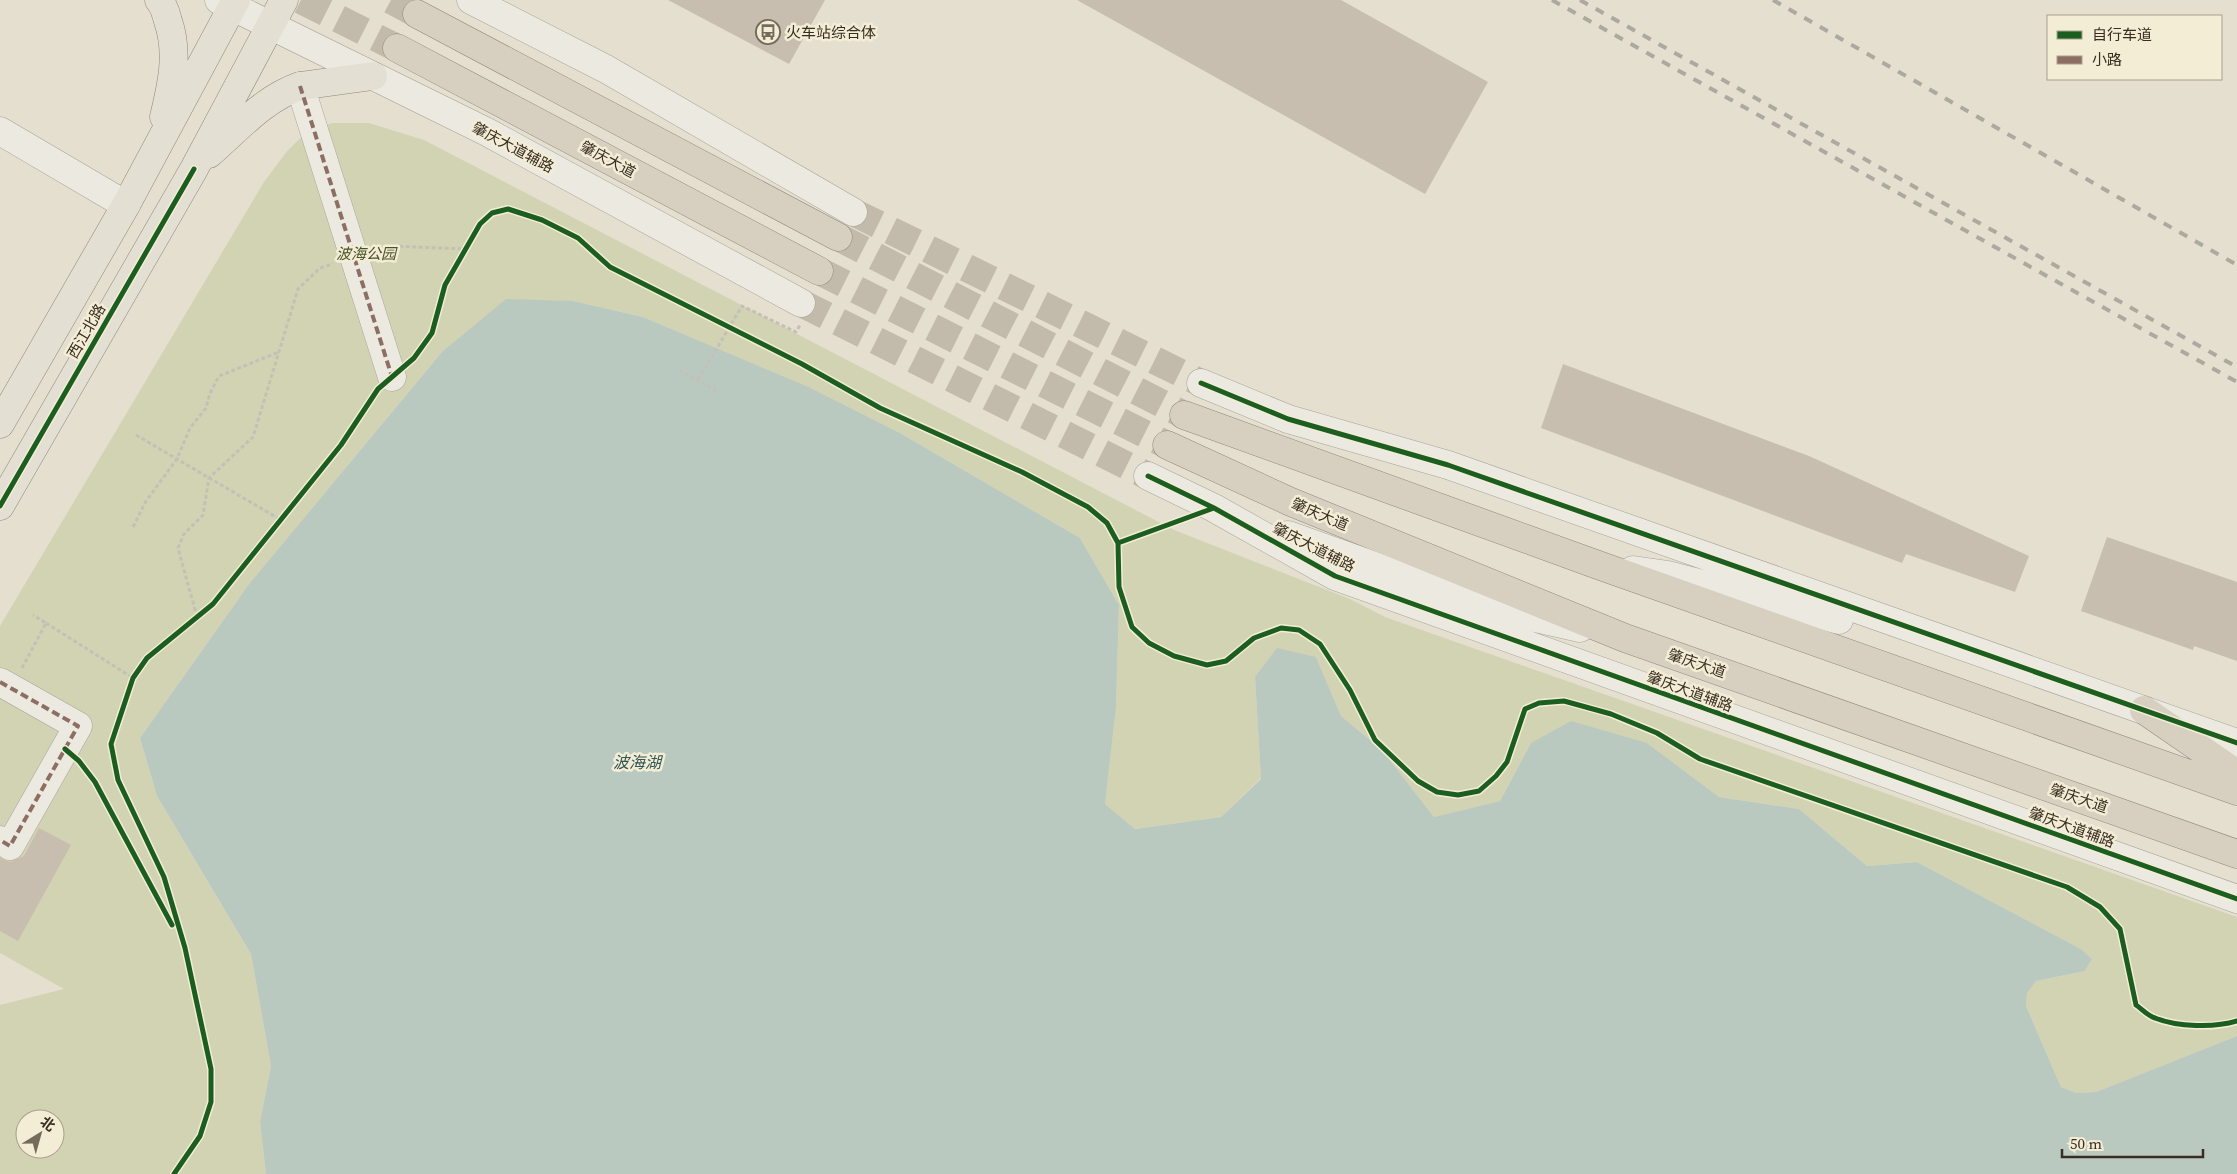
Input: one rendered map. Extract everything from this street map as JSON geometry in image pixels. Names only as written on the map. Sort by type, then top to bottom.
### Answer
[{"type":"highway","points":[[417,14],[838,237]]},
{"type":"highway","name":"肇庆大道","points":[[397,48],[819,271]]},
{"type":"highway","points":[[1184,415],[1598,565],[2237,791]]},
{"type":"highway","name":"肇庆大道","points":[[1167,445],[1291,502],[1625,638],[2237,854]]},
{"type":"highway","points":[[2144,710],[2237,774]]},
{"type":"main road","points":[[159,0],[163,5],[171,28],[175,56],[172,86],[157,149],[194,169],[265,103],[300,86],[373,76]]},
{"type":"main road","name":"西江北路","points":[[0,506],[194,169],[284,0]]},
{"type":"main road","name":"西江北路","points":[[0,424],[157,149],[229,2]]},
{"type":"street","points":[[471,0],[606,69],[853,212]]},
{"type":"street","name":"肇庆大道辅路","points":[[229,2],[271,25],[486,132],[802,310]]},
{"type":"street","points":[[300,86],[392,377]]},
{"type":"street","points":[[0,132],[126,205]]},
{"type":"street","points":[[1201,383],[1288,419],[1448,465],[2237,743]]},
{"type":"street","name":"肇庆大道辅路","points":[[1148,476],[1214,508],[1335,576],[2237,899]]},
{"type":"street","points":[[1214,508],[1495,609],[1625,638]]},
{"type":"street","points":[[1598,565],[1668,575],[1896,635],[1986,655]]},
{"type":"street","points":[[0,840],[10,846],[78,726],[5,685]]},
{"type":"path","points":[[462,257],[470,241]]},
{"type":"path","points":[[197,617],[178,548],[184,534],[203,515],[209,478],[253,438],[298,289],[320,268],[390,246],[466,250]]},
{"type":"path","points":[[698,380],[742,306],[796,332],[802,310]]},
{"type":"path","points":[[722,322],[738,331]]},
{"type":"path","points":[[133,527],[146,501],[177,459],[190,428],[206,408],[210,393],[219,376],[279,351]]},
{"type":"path","points":[[679,370],[717,391]]},
{"type":"path","points":[[136,436],[281,520]]},
{"type":"path","points":[[275,528],[287,512]]},
{"type":"path","points":[[190,622],[203,613]]},
{"type":"path","points":[[33,616],[133,678]]},
{"type":"path","points":[[5,685],[46,623]]},
{"type":"path","points":[[130,687],[138,671]]},
{"type":"green space","name":"波海公园","points":[[332,123],[369,123],[424,140],[1174,530],[1350,599],[1385,617],[2237,917],[2237,1036],[2096,1092],[2076,1093],[2061,1087],[2026,1006],[2027,993],[2036,981],[2085,971],[2092,959],[2081,949],[1917,862],[1867,866],[1799,809],[1719,797],[1647,743],[1531,743],[1500,801],[1434,817],[1382,750],[1341,716],[1316,657],[1255,677],[1261,778],[1221,817],[1135,829],[1105,804],[1116,708],[1119,605],[1080,538],[900,433],[809,387],[643,317],[573,301],[442,352],[249,584],[140,738],[157,796],[251,954],[271,1066],[260,1122],[266,1174],[0,1174],[0,1005],[64,989],[0,953],[0,626],[264,182],[288,150],[306,133]]},
{"type":"water","name":"波海湖","points":[[506,299],[573,301],[643,317],[809,387],[900,433],[1080,538],[1119,605],[1116,708],[1105,804],[1135,829],[1221,817],[1261,779],[1255,677],[1277,648],[1316,657],[1341,716],[1382,750],[1434,817],[1500,801],[1531,743],[1571,721],[1647,743],[1719,797],[1799,809],[1867,866],[1917,862],[2081,949],[2092,959],[2085,971],[2036,981],[2027,993],[2026,1006],[2061,1087],[2076,1093],[2096,1092],[2237,1036],[2237,1174],[266,1174],[260,1122],[271,1066],[251,954],[157,796],[140,738],[249,584],[442,352]]},
{"type":"building","name":"火车站综合体","points":[[668,0],[825,0],[789,64]]},
{"type":"building","points":[[1077,0],[1341,0],[1488,82],[1425,194]]},
{"type":"building","points":[[1563,364],[1809,456],[2029,556],[2015,592],[1906,554],[1902,563],[1541,428]]},
{"type":"building","points":[[2107,537],[2237,582],[2237,661],[2194,646],[2193,650],[2081,611]]},
{"type":"building","points":[[39,828],[71,845],[18,941],[0,931],[0,858],[10,862],[24,856]]},
{"type":"tunnel","points":[[301,0],[397,48]]},
{"type":"tunnel","points":[[391,0],[417,14]]},
{"type":"tunnel","points":[[853,212],[1201,383]]},
{"type":"tunnel","points":[[838,237],[1184,415]]},
{"type":"tunnel","points":[[819,271],[1167,445]]},
{"type":"tunnel","points":[[801,303],[1148,476]]},
{"type":"railway","points":[[1552,0],[2237,382]]},
{"type":"railway","points":[[1580,0],[2237,367]]},
{"type":"railway","points":[[1773,0],[2237,265]]},
{"type":"marked path","points":[[300,86],[392,377]]},
{"type":"marked path","points":[[0,682],[78,726],[10,846],[0,840]]},
{"type":"cycle path","points":[[0,506],[194,169]]},
{"type":"cycle path","points":[[174,1174],[200,1136],[211,1102],[211,1069],[185,948],[164,877],[118,780],[111,744],[133,678],[147,658],[213,604],[341,445],[378,389],[414,358],[432,333],[445,285],[480,224],[492,213],[508,209],[542,220],[578,238],[610,267],[802,364],[880,408],[1022,472],[1088,507],[1107,523],[1118,543],[1119,587],[1132,627],[1149,643],[1174,656],[1207,665],[1226,661],[1254,638],[1281,628],[1299,630],[1320,644],[1350,690],[1375,740],[1418,781],[1437,792],[1458,795],[1479,791],[1496,776],[1507,762],[1525,709],[1539,703],[1564,701],[1611,714],[1657,733],[1700,759],[2067,887],[2100,907],[2120,929],[2136,1005],[2152,1017],[2185,1025],[2207,1026],[2237,1021]]},
{"type":"cycle path","points":[[1201,383],[1288,419],[1448,465],[2237,743]]},
{"type":"cycle path","points":[[1148,476],[1214,508],[1335,576],[2237,899]]},
{"type":"cycle path","points":[[1118,543],[1214,508]]},
{"type":"cycle path","points":[[65,749],[79,761],[95,782],[172,925]]},
{"type":"place","name":"火车站综合体","points":[[768,32]]}]
